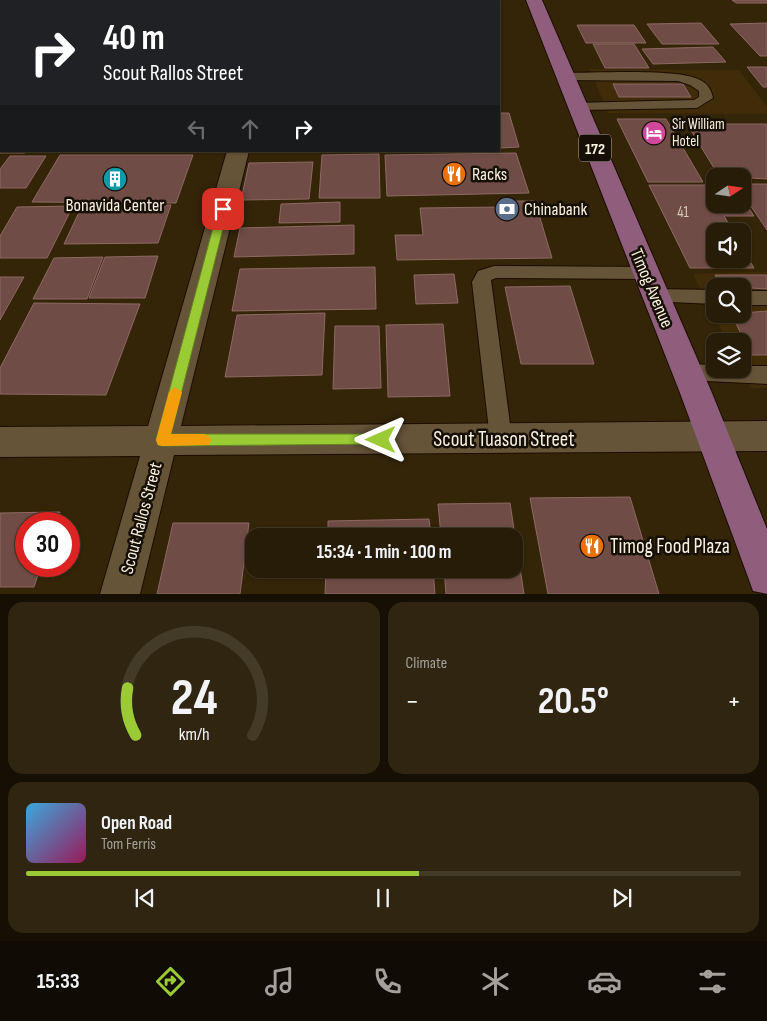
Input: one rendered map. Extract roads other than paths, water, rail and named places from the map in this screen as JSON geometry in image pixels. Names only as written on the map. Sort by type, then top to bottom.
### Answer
[{"type":"main road","name":"Timog Avenue","points":[[534,0],[687,372],[767,577]]},
{"type":"street","name":"Scout Rallos Street","points":[[120,594],[238,152]]},
{"type":"street","name":"Scout Tuason Street","points":[[0,442],[617,439],[712,435],[767,436]]},
{"type":"lane","points":[[566,77],[678,77],[695,82],[706,90],[706,98],[697,104],[579,106]]},
{"type":"lane","points":[[501,439],[480,282],[484,276],[494,272],[650,284],[706,295]]},
{"type":"lane","points":[[687,372],[767,376]]},
{"type":"place","name":"Sir William Hotel","points":[[654,133]]},
{"type":"place","name":"Racks","points":[[454,174]]},
{"type":"place","name":"Bonavida Center","points":[[115,179]]},
{"type":"place","name":"Chinabank","points":[[507,209]]},
{"type":"place","name":"Timog Food Plaza","points":[[592,546]]}]
